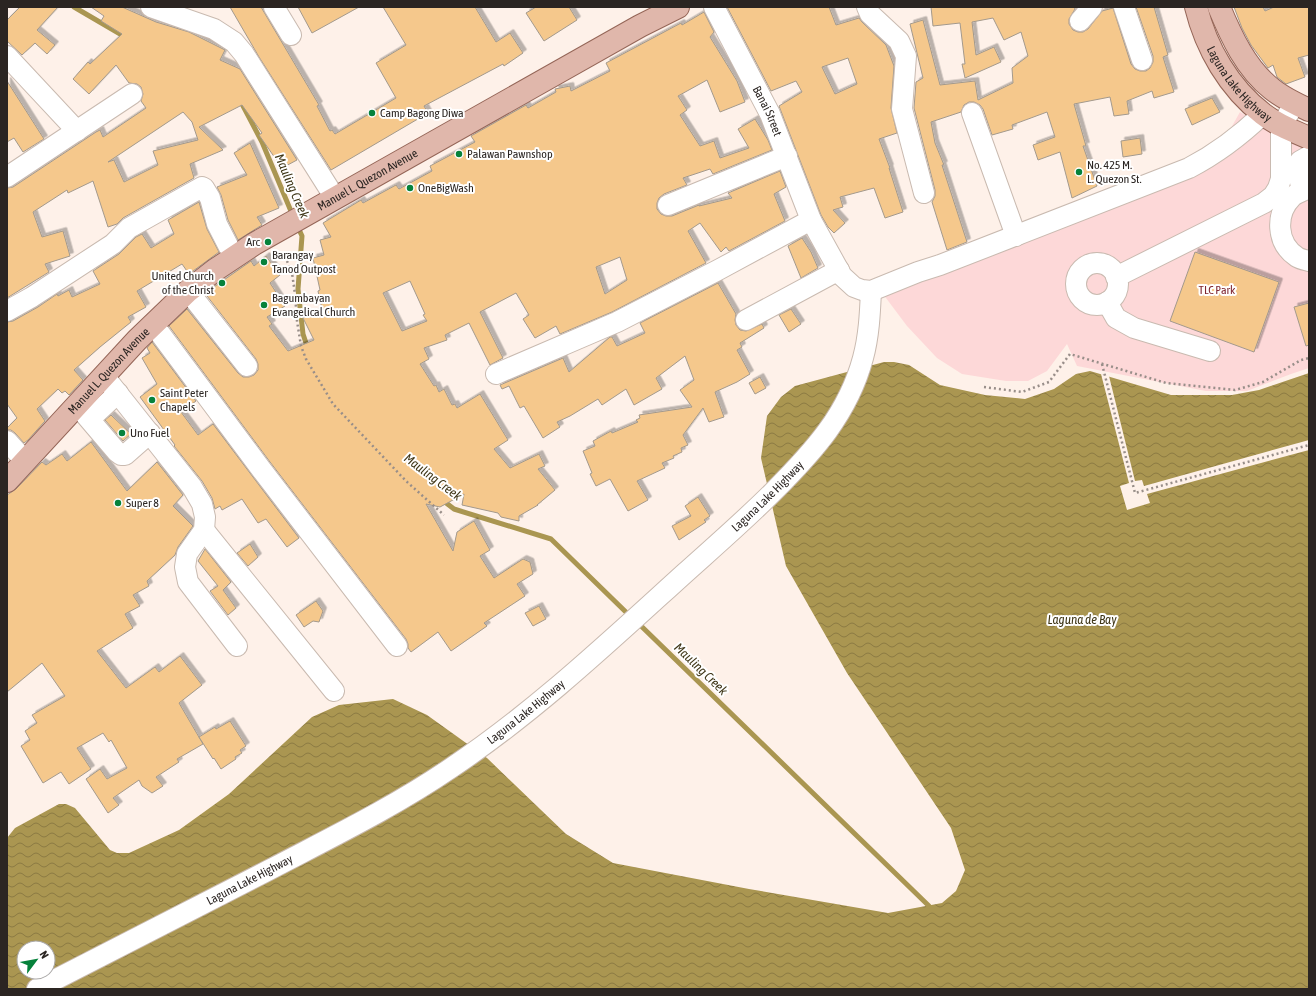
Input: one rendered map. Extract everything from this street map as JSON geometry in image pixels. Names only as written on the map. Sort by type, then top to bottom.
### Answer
[{"type":"main road","name":"Manuel L. Quezon Avenue","points":[[7,481],[26,461],[84,412],[104,376],[153,324],[188,291],[234,257],[640,26],[678,7]]},
{"type":"main road","name":"Laguna Lake Highway","points":[[1196,7],[1204,34],[1214,56],[1227,76],[1244,96],[1263,114],[1281,126],[1309,138]]},
{"type":"main road","name":"Laguna Lake Highway","points":[[1219,7],[1237,45],[1259,78],[1277,92],[1302,106]]},
{"type":"street","points":[[151,7],[214,29],[234,42],[244,54],[332,200]]},
{"type":"street","points":[[274,7],[291,35]]},
{"type":"street","name":"Banai Street","points":[[714,7],[770,114],[811,220],[842,276],[854,287],[871,291]]},
{"type":"street","points":[[867,7],[870,14],[899,41],[906,56],[902,110],[924,193]]},
{"type":"street","points":[[1124,7],[1142,60]]},
{"type":"street","points":[[8,60],[77,131]]},
{"type":"street","points":[[7,177],[132,94]]},
{"type":"street","points":[[1302,106],[1281,126],[1296,164],[1300,182],[1309,188],[1293,196],[1282,210],[1280,228],[1285,245],[1297,257],[1309,261]]},
{"type":"street","points":[[972,113],[1016,236]]},
{"type":"street","points":[[871,291],[1189,168],[1248,129],[1263,114]]},
{"type":"street","points":[[668,204],[787,156]]},
{"type":"street","points":[[1116,277],[1264,203],[1273,196],[1281,179],[1296,164]]},
{"type":"street","points":[[7,311],[32,297],[113,244],[132,227],[202,187],[209,194],[217,224],[234,257]]},
{"type":"street","points":[[496,374],[617,322],[811,220]]},
{"type":"street","points":[[1101,263],[1108,266],[1116,277],[1118,284],[1112,298],[1100,305],[1093,305],[1086,302],[1080,297],[1076,290],[1077,276],[1087,265],[1101,263]]},
{"type":"street","points":[[746,320],[839,270]]},
{"type":"street","points":[[188,291],[247,366]]},
{"type":"street","name":"Laguna Lake Highway","points":[[37,989],[355,825],[450,769],[530,711],[753,512],[804,461],[821,441],[848,398],[858,374],[868,334],[871,291]]},
{"type":"street","points":[[1107,302],[1116,318],[1134,328],[1210,351]]},
{"type":"street","points":[[153,324],[261,469],[397,646]]},
{"type":"street","points":[[104,376],[192,487],[202,504],[205,517],[204,530],[187,554],[185,567],[188,582],[237,646]]},
{"type":"street","points":[[118,393],[84,412],[121,455],[125,455],[150,433]]},
{"type":"street","points":[[7,441],[26,461]]},
{"type":"street","points":[[204,530],[334,691]]},
{"type":"path","points":[[258,242],[266,251],[281,256],[287,261],[292,273],[301,346],[306,359],[333,404],[406,481],[444,515]]},
{"type":"path","points":[[984,387],[1022,392],[1049,382],[1070,354],[1166,383],[1235,390],[1263,382],[1301,360],[1309,358]]},
{"type":"path","points":[[1102,364],[1135,493],[1309,445]]},
{"type":"green space","name":"TLC Park","points":[[1240,112],[1270,130],[1309,146],[1309,368],[1247,391],[1206,391],[1077,366],[1067,344],[1047,371],[1028,381],[1006,381],[962,374],[937,358],[907,326],[880,290],[1210,165]]},
{"type":"water","name":"Laguna de Bay","points":[[884,362],[909,365],[940,385],[985,395],[1025,399],[1054,389],[1076,374],[1090,371],[1171,395],[1232,395],[1259,390],[1309,373],[1309,989],[7,989],[7,838],[15,828],[59,804],[66,804],[75,808],[110,850],[117,853],[129,853],[179,830],[229,794],[312,717],[339,705],[393,699],[427,715],[487,758],[566,834],[613,863],[749,889],[888,913],[942,903],[956,891],[965,870],[951,828],[847,673],[786,566],[761,458],[767,416],[781,397],[795,386]]},
{"type":"pier","points":[[1101,374],[1109,376],[1135,481],[1142,480],[1144,486],[1309,440],[1309,450],[1147,494],[1150,503],[1127,510],[1120,486],[1129,483]]},
{"type":"building","points":[[20,7],[58,7],[37,30],[55,45],[47,54],[35,43],[22,55],[7,41],[7,20]]},
{"type":"building","points":[[91,7],[122,7],[156,22],[189,32],[225,50],[220,60],[240,69],[297,160],[282,168],[259,135],[262,133],[242,105],[199,127],[223,150],[190,164],[194,178],[123,218],[117,224],[108,227],[93,181],[68,193],[67,190],[33,212],[42,237],[63,231],[70,256],[45,264],[49,272],[7,298],[7,188],[13,187],[96,132],[100,130],[103,137],[146,108],[141,101],[143,94],[141,87],[137,84],[129,83],[116,65],[89,94],[73,79],[88,62],[90,64],[122,34],[101,21],[104,16]],"holes":[[[183,112],[192,122],[198,140],[153,151],[158,165],[124,182],[114,160],[108,162]]]},
{"type":"building","points":[[230,7],[261,7],[319,105],[317,106],[330,131],[332,130],[335,134],[396,98],[376,63],[406,45],[383,7],[475,7],[496,42],[510,33],[523,53],[504,66],[503,64],[424,106],[428,113],[331,170],[259,57]]},
{"type":"building","points":[[298,7],[359,7],[312,33]]},
{"type":"building","points":[[536,7],[569,7],[577,20],[544,41],[526,13]]},
{"type":"building","points":[[727,7],[829,7],[836,25],[859,18],[886,45],[894,66],[891,108],[897,133],[879,139],[890,168],[903,212],[885,218],[874,188],[840,197],[843,207],[833,210],[845,223],[834,233],[828,227],[821,215],[779,106],[802,92],[796,81],[771,91]],"holes":[[[848,58],[857,84],[835,94],[822,67]]]},
{"type":"building","points":[[931,7],[1074,7],[1075,9],[1069,19],[1069,24],[1073,30],[1078,32],[1083,32],[1088,29],[1102,11],[1113,8],[1131,64],[1135,69],[1146,71],[1150,68],[1153,62],[1153,56],[1136,7],[1154,7],[1168,55],[1163,57],[1174,92],[1154,98],[1152,91],[1127,101],[1129,114],[1114,116],[1110,97],[1074,104],[1086,146],[1083,146],[1097,186],[1072,198],[1060,152],[1038,160],[1033,145],[1055,137],[1047,112],[1012,125],[1013,129],[992,135],[983,109],[980,105],[974,102],[969,102],[964,105],[961,112],[931,122],[935,143],[944,165],[942,165],[967,242],[947,250],[932,202],[935,196],[935,190],[914,108],[916,82],[923,78],[910,24],[923,20],[940,85],[975,81],[978,100],[1013,83],[1012,68],[1028,56],[1021,32],[1004,40],[993,18],[972,22],[976,55],[994,47],[1001,62],[965,78],[962,64],[965,64],[960,23],[933,26]]},
{"type":"building","points":[[1234,7],[1263,7],[1265,11],[1274,7],[1309,7],[1309,55],[1298,58],[1305,77],[1286,84],[1277,77],[1273,65],[1268,68],[1251,45],[1242,28]]},
{"type":"building","points":[[704,12],[714,32],[710,37],[737,81],[745,102],[720,112],[707,80],[678,96],[687,110],[680,115],[700,146],[714,141],[720,158],[749,148],[738,129],[755,119],[768,140],[772,150],[713,174],[710,169],[683,178],[687,185],[664,194],[659,198],[657,209],[661,214],[672,216],[699,205],[732,198],[728,193],[780,171],[786,187],[774,194],[785,221],[729,251],[726,247],[721,252],[700,223],[688,231],[706,263],[612,312],[560,334],[556,326],[535,338],[523,319],[529,315],[516,293],[480,312],[503,358],[490,365],[469,323],[445,335],[447,340],[424,348],[429,359],[420,364],[434,386],[436,385],[439,392],[444,389],[452,405],[455,404],[457,408],[480,394],[508,440],[494,449],[510,468],[539,454],[545,466],[538,469],[555,490],[538,505],[519,516],[519,521],[501,517],[498,513],[462,505],[464,494],[440,507],[426,504],[453,551],[457,532],[474,521],[490,550],[480,556],[494,578],[523,559],[530,562],[533,574],[517,584],[525,596],[484,623],[487,626],[451,651],[438,632],[411,652],[408,648],[406,639],[270,462],[169,326],[187,309],[238,373],[243,377],[254,375],[258,370],[256,359],[207,296],[213,292],[211,289],[251,261],[254,266],[266,256],[280,275],[270,283],[285,306],[267,317],[272,324],[269,326],[288,351],[314,340],[303,318],[322,309],[318,291],[320,290],[313,258],[324,255],[320,240],[331,237],[323,223],[361,200],[363,203],[396,185],[399,189],[432,171],[430,166],[475,142],[471,136],[526,105],[528,108],[556,92],[555,89],[570,86],[571,91],[610,71],[606,63],[681,23],[682,25]],"holes":[[[620,257],[627,280],[605,294],[596,267]],[[410,281],[425,314],[423,315],[427,321],[402,331],[383,293]]]},
{"type":"building","points":[[7,81],[44,139],[23,152],[14,138],[7,142]]},
{"type":"building","points":[[1212,98],[1220,112],[1192,125],[1185,109]]},
{"type":"building","points":[[1140,138],[1142,154],[1123,157],[1121,141]]},
{"type":"building","points":[[250,143],[279,208],[257,217],[262,225],[238,240],[228,220],[221,195],[217,187],[247,175],[234,153]]},
{"type":"building","points":[[199,202],[207,229],[219,252],[189,274],[182,264],[137,291],[146,307],[128,317],[131,322],[74,370],[83,380],[69,395],[65,391],[62,393],[58,389],[37,409],[45,421],[28,440],[24,443],[15,433],[11,430],[7,430],[7,428],[17,418],[7,404],[7,322],[13,321],[38,307],[57,294],[58,296],[69,290],[72,297],[100,284],[93,271],[119,254],[136,237],[142,234],[151,248],[174,234],[168,220]]},
{"type":"building","points":[[802,238],[811,252],[818,268],[801,278],[788,246]]},
{"type":"building","points":[[1195,252],[1279,282],[1254,352],[1170,321]]},
{"type":"building","points":[[718,283],[736,314],[736,325],[740,330],[746,331],[762,324],[764,328],[740,343],[742,347],[737,350],[750,374],[715,392],[724,417],[709,422],[703,408],[683,435],[688,445],[681,448],[682,452],[673,456],[674,458],[662,463],[665,468],[637,481],[648,500],[628,511],[610,479],[596,486],[590,474],[592,473],[583,451],[595,446],[593,441],[611,431],[612,433],[638,422],[636,420],[640,418],[639,415],[692,407],[680,390],[694,380],[685,356],[656,378],[662,389],[634,405],[626,389],[602,405],[598,399],[557,422],[560,427],[543,438],[524,406],[520,408],[509,386],[502,389],[500,385],[563,358],[569,372],[610,337],[612,337],[617,346],[645,333],[640,323]]},
{"type":"building","points":[[1309,303],[1309,345],[1306,346],[1294,307]]},
{"type":"building","points":[[791,309],[801,324],[789,332],[779,315]]},
{"type":"building","points":[[152,342],[196,401],[181,412],[198,435],[213,424],[299,538],[287,547],[266,519],[258,523],[242,499],[222,510],[220,506],[215,509],[212,498],[202,481],[174,446],[175,445],[140,397],[157,384],[142,358],[150,353],[147,348]]},
{"type":"building","points":[[760,377],[766,388],[755,394],[749,383]]},
{"type":"building","points":[[111,415],[131,434],[123,441],[105,420]]},
{"type":"building","points":[[91,442],[127,491],[157,462],[183,495],[173,506],[193,526],[178,547],[175,555],[147,581],[149,586],[133,595],[140,606],[125,614],[133,628],[97,651],[126,688],[155,667],[159,672],[180,656],[202,685],[179,703],[203,744],[177,759],[179,762],[156,777],[163,786],[152,793],[142,786],[139,780],[113,798],[119,805],[108,813],[86,779],[100,769],[107,779],[127,768],[111,740],[109,742],[103,733],[77,748],[91,769],[69,784],[61,772],[43,783],[21,746],[30,740],[25,731],[37,723],[32,715],[65,696],[42,663],[7,692],[7,495],[16,489],[42,462],[46,465],[62,454],[67,461]]},
{"type":"building","points":[[698,497],[710,516],[704,520],[706,522],[679,540],[672,526],[691,516],[685,506]]},
{"type":"building","points":[[250,544],[258,557],[248,566],[237,553]]},
{"type":"building","points":[[205,549],[231,582],[223,590],[236,608],[228,615],[210,591],[218,586],[198,561]]},
{"type":"building","points":[[316,601],[323,611],[319,622],[313,621],[304,627],[296,615]]},
{"type":"building","points":[[539,606],[546,619],[533,626],[525,613]]},
{"type":"building","points":[[230,721],[246,746],[240,750],[242,753],[235,757],[236,759],[221,769],[199,737],[215,727],[216,729]]},
{"type":"waterway","name":"Mauling Creek","points":[[74,7],[127,38]]},
{"type":"waterway","name":"Mauling Creek","points":[[241,102],[262,142],[293,216]]},
{"type":"waterway","name":"Mauling Creek","points":[[297,225],[302,236],[298,289],[303,334],[308,349]]},
{"type":"waterway","name":"Mauling Creek","points":[[441,499],[454,509],[551,539],[631,617]]},
{"type":"waterway","name":"Mauling Creek","points":[[637,622],[929,906]]},
{"type":"place","name":"Camp Bagong Diwa","points":[[372,113]]},
{"type":"place","name":"Palawan Pawnshop","points":[[459,154]]},
{"type":"place","name":"No. 425 M. L. Quezon St.","points":[[1079,172]]},
{"type":"place","name":"OneBigWash","points":[[410,188]]},
{"type":"place","name":"Arc","points":[[268,242]]},
{"type":"place","name":"Barangay Tanod Outpost","points":[[264,262]]},
{"type":"place","name":"United Church of the Christ","points":[[222,283]]},
{"type":"place","name":"Bagumbayan Evangelical Church","points":[[264,305]]},
{"type":"place","name":"Saint Peter Chapels","points":[[152,400]]},
{"type":"place","name":"Uno Fuel","points":[[122,433]]},
{"type":"place","name":"Super 8","points":[[118,503]]}]
